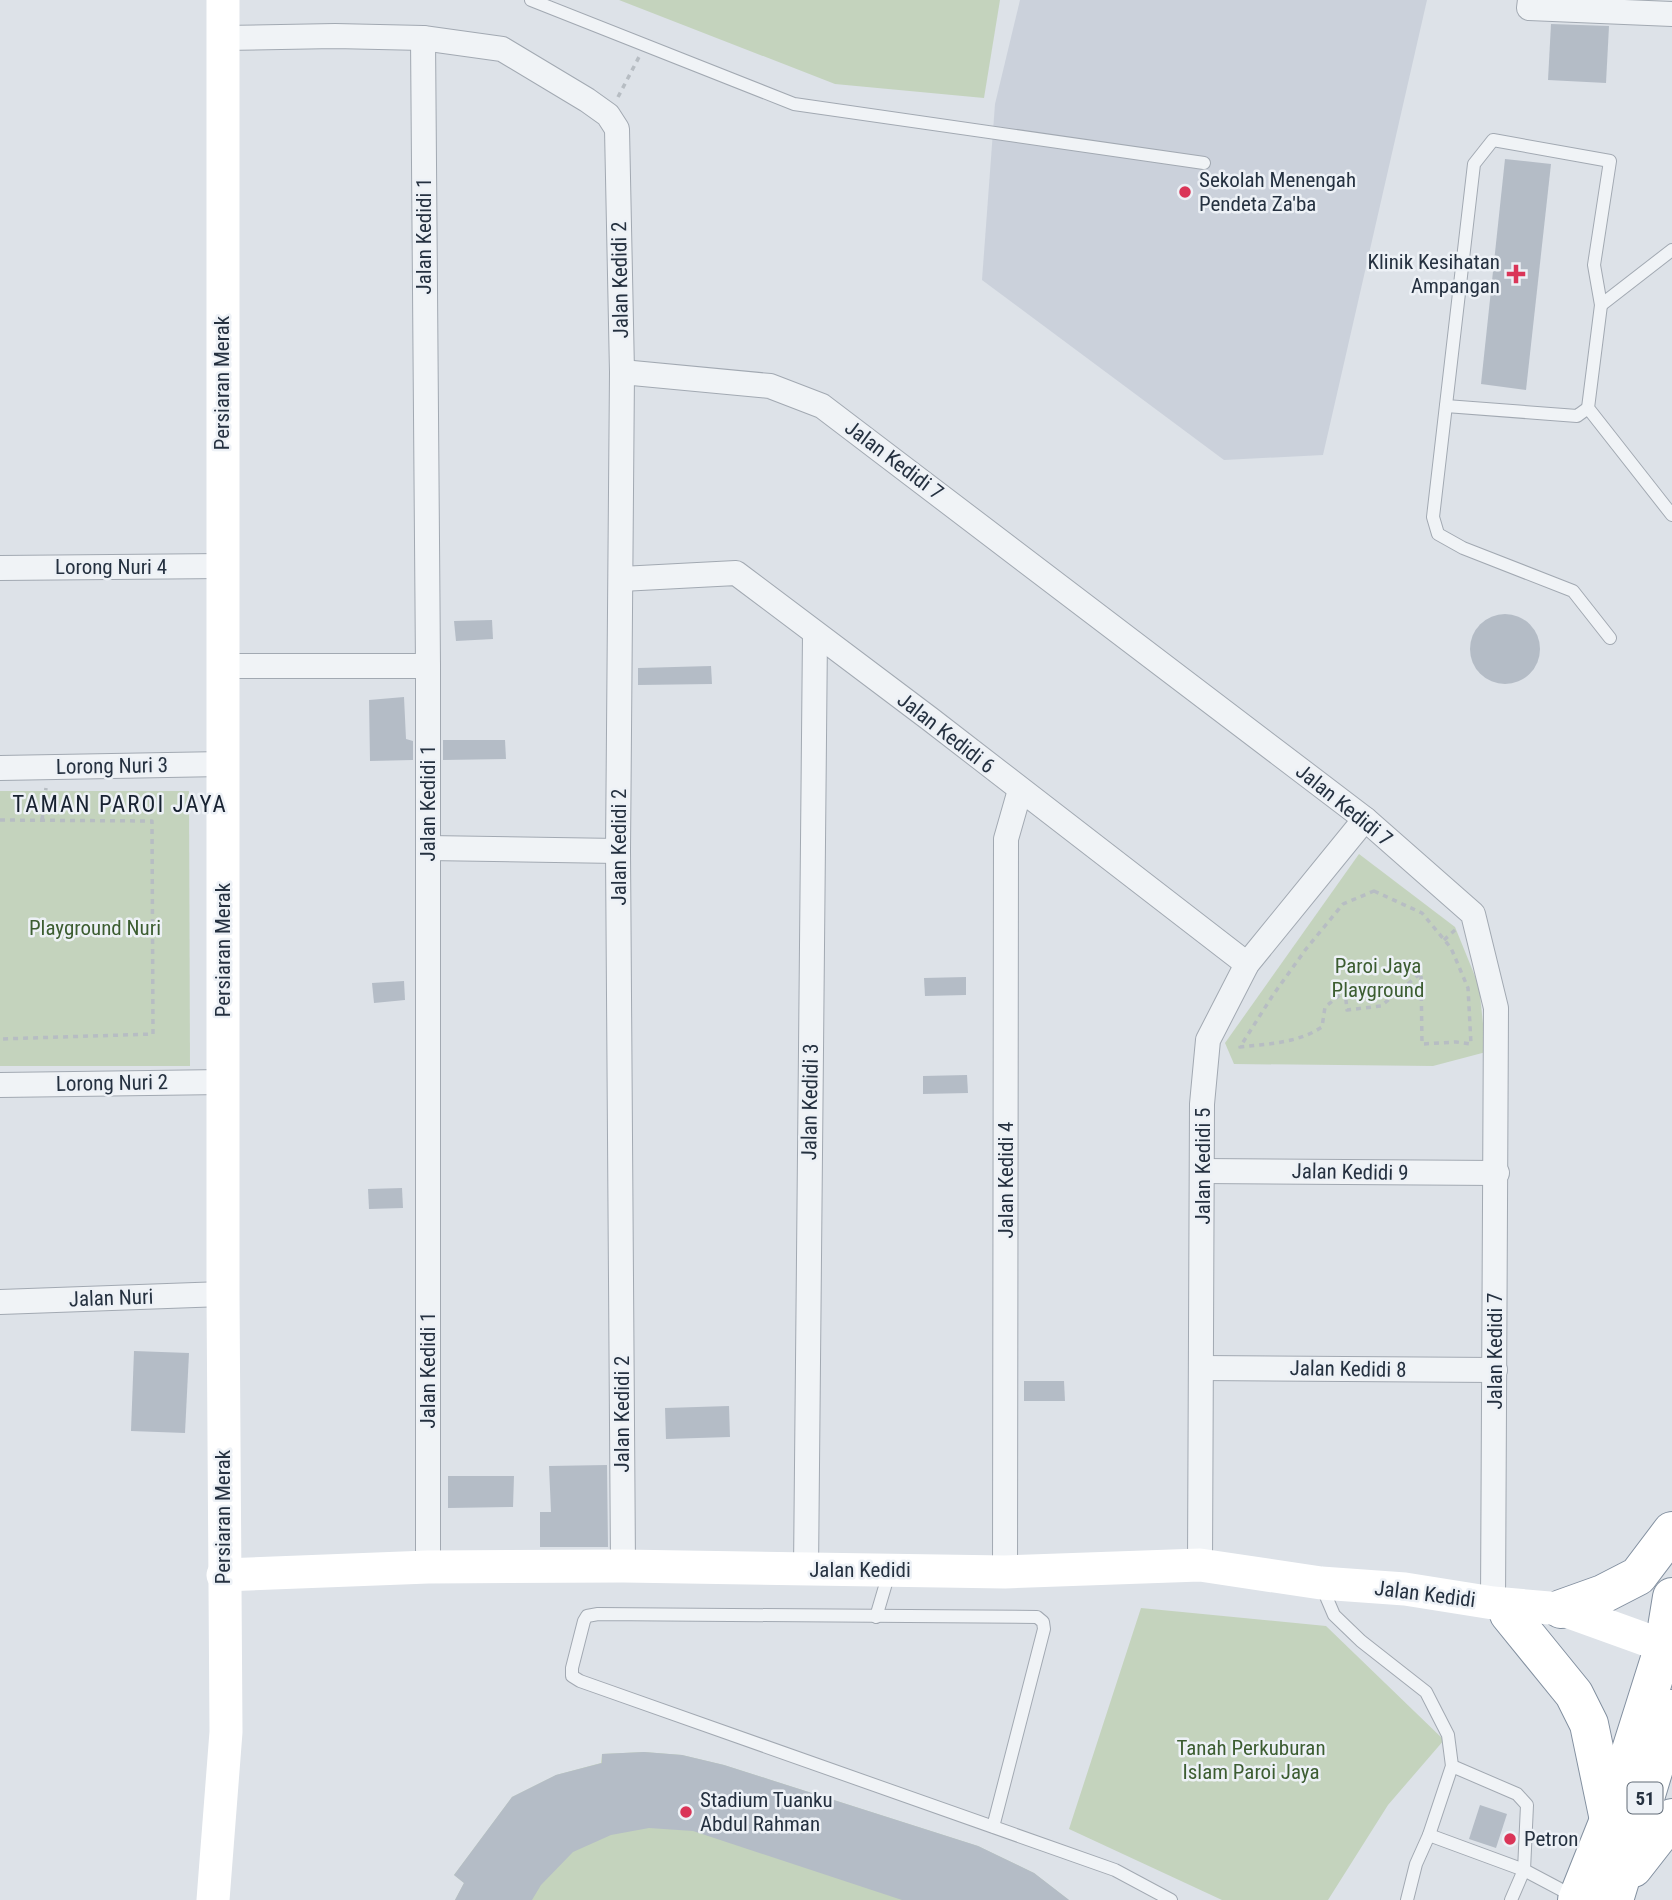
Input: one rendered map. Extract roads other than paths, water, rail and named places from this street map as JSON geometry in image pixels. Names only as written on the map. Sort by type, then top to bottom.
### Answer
[{"type":"highway","points":[[1561,1609],[1603,1594],[1638,1576],[1672,1531]]},
{"type":"highway","name":"51","points":[[1597,1896],[1609,1820],[1666,1660],[1672,1597]]},
{"type":"highway","points":[[1501,1609],[1574,1694],[1589,1724],[1609,1820]]},
{"type":"highway","name":"51","points":[[1597,1896],[1672,1709]]},
{"type":"highway","points":[[1597,1896],[1672,1818]]},
{"type":"street","name":"Persiaran Merak","points":[[213,1900],[226,1732],[223,1575],[223,0]]},
{"type":"street","points":[[1530,0],[1530,8],[1672,15]]},
{"type":"street","points":[[223,38],[423,38]]},
{"type":"street","name":"Jalan Kedidi 2","points":[[423,38],[502,49],[587,100],[612,122],[622,372],[618,851],[624,1566]]},
{"type":"street","name":"Jalan Kedidi 1","points":[[423,38],[428,666],[428,1567]]},
{"type":"street","name":"Jalan Kedidi 7","points":[[622,372],[770,386],[822,406],[1365,819],[1474,914],[1496,1008],[1495,1370],[1501,1609]]},
{"type":"street","name":"Lorong Nuri 4","points":[[0,568],[223,566]]},
{"type":"street","name":"Jalan Kedidi 6","points":[[621,579],[736,573],[1247,964]]},
{"type":"street","name":"Jalan Kedidi 3","points":[[806,1570],[815,634]]},
{"type":"street","points":[[223,666],[428,666]]},
{"type":"street","name":"Lorong Nuri 3","points":[[0,768],[223,764]]},
{"type":"street","name":"Jalan Kedidi 4","points":[[1005,1572],[1006,839],[1020,790]]},
{"type":"street","name":"Jalan Kedidi 5","points":[[1200,1565],[1202,1104],[1208,1041],[1247,964],[1365,819]]},
{"type":"street","points":[[428,848],[618,851]]},
{"type":"street","name":"Lorong Nuri 2","points":[[0,1085],[223,1082]]},
{"type":"street","name":"Jalan Kedidi 9","points":[[1203,1171],[1497,1173]]},
{"type":"street","name":"Jalan Nuri","points":[[0,1302],[223,1294]]},
{"type":"street","name":"Jalan Kedidi 8","points":[[1201,1368],[1495,1370]]},
{"type":"street","name":"Jalan Kedidi","points":[[223,1575],[428,1567],[624,1566],[1005,1572],[1200,1565],[1321,1583],[1405,1589],[1501,1609]]},
{"type":"street","points":[[1501,1609],[1561,1609],[1666,1660]]},
{"type":"street","points":[[1501,1609],[1666,1660]]},
{"type":"lane","points":[[531,0],[794,104],[1204,163]]},
{"type":"lane","points":[[1610,638],[1573,591],[1463,548],[1438,534],[1433,517],[1474,164],[1493,141],[1610,161],[1594,265],[1601,305],[1588,408],[1672,515]]},
{"type":"lane","points":[[1601,305],[1672,250]]},
{"type":"lane","points":[[1446,407],[1577,416],[1588,408]]},
{"type":"lane","points":[[876,1617],[890,1569]]},
{"type":"lane","points":[[1321,1583],[1334,1615],[1361,1641],[1426,1692],[1448,1735],[1451,1766],[1429,1835],[1416,1864],[1407,1900]]},
{"type":"lane","points":[[993,1827],[1044,1629],[1037,1618],[598,1615],[587,1616],[584,1621],[572,1668],[572,1676],[580,1681],[620,1694],[993,1827],[1115,1870],[1171,1900]]},
{"type":"lane","points":[[1451,1766],[1517,1794],[1527,1805],[1524,1870],[1511,1900]]},
{"type":"lane","points":[[1429,1835],[1597,1896]]},
{"type":"place","name":"Sekolah Menengah Pendeta Za'ba","points":[[1185,192]]},
{"type":"place","name":"Klinik Kesihatan Ampangan","points":[[1516,274]]},
{"type":"place","name":"Stadium Tuanku Abdul Rahman","points":[[686,1812]]},
{"type":"place","name":"Petron","points":[[1510,1839]]},
{"type":"district","name":"TAMAN PAROI JAYA","points":[[120,804]]},
{"type":"park label","name":"Playground Nuri","points":[[95,928]]},
{"type":"park label","name":"Paroi Jaya Playground","points":[[1378,978]]},
{"type":"park label","name":"Tanah Perkuburan Islam Paroi Jaya","points":[[1251,1760]]}]
